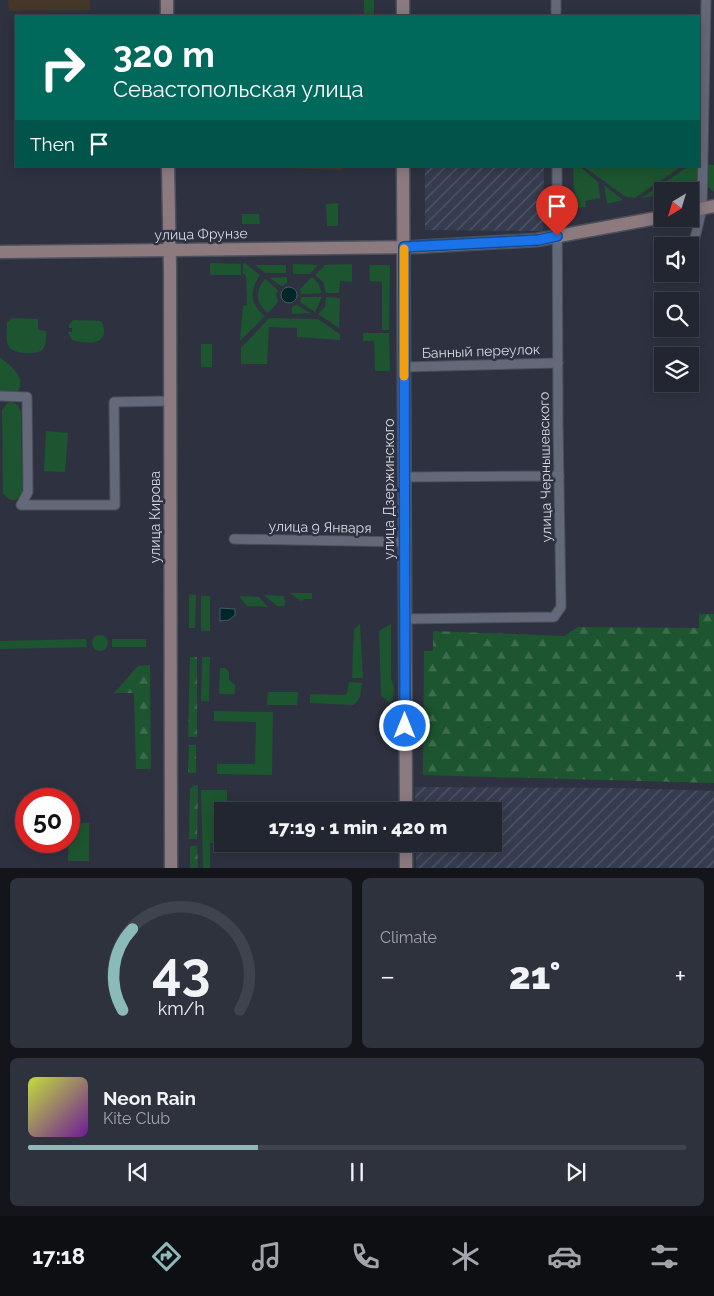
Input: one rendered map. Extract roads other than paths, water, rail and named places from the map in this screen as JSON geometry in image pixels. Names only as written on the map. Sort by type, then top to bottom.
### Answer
[{"type":"main road","points":[[167,0],[167,15]]},
{"type":"main road","points":[[403,0],[403,15]]},
{"type":"main road","name":"улица Кирова","points":[[168,167],[171,868]]},
{"type":"main road","name":"улица Дзержинского","points":[[403,167],[406,802]]},
{"type":"main road","name":"улица Фрунзе","points":[[0,252],[404,247],[538,240],[654,218]]},
{"type":"main road","points":[[406,852],[406,868]]},
{"type":"street","points":[[556,0],[556,15]]},
{"type":"street","points":[[695,237],[702,209],[706,0]]},
{"type":"street","name":"улица Чернышевского","points":[[405,619],[554,616],[561,607],[557,167]]},
{"type":"street","name":"Банный переулок","points":[[404,367],[558,363]]},
{"type":"street","points":[[0,396],[27,397],[28,492],[21,505],[115,505],[114,402],[170,401]]},
{"type":"street","points":[[404,477],[559,476]]},
{"type":"street","name":"улица 9 Января","points":[[234,539],[405,542]]}]
